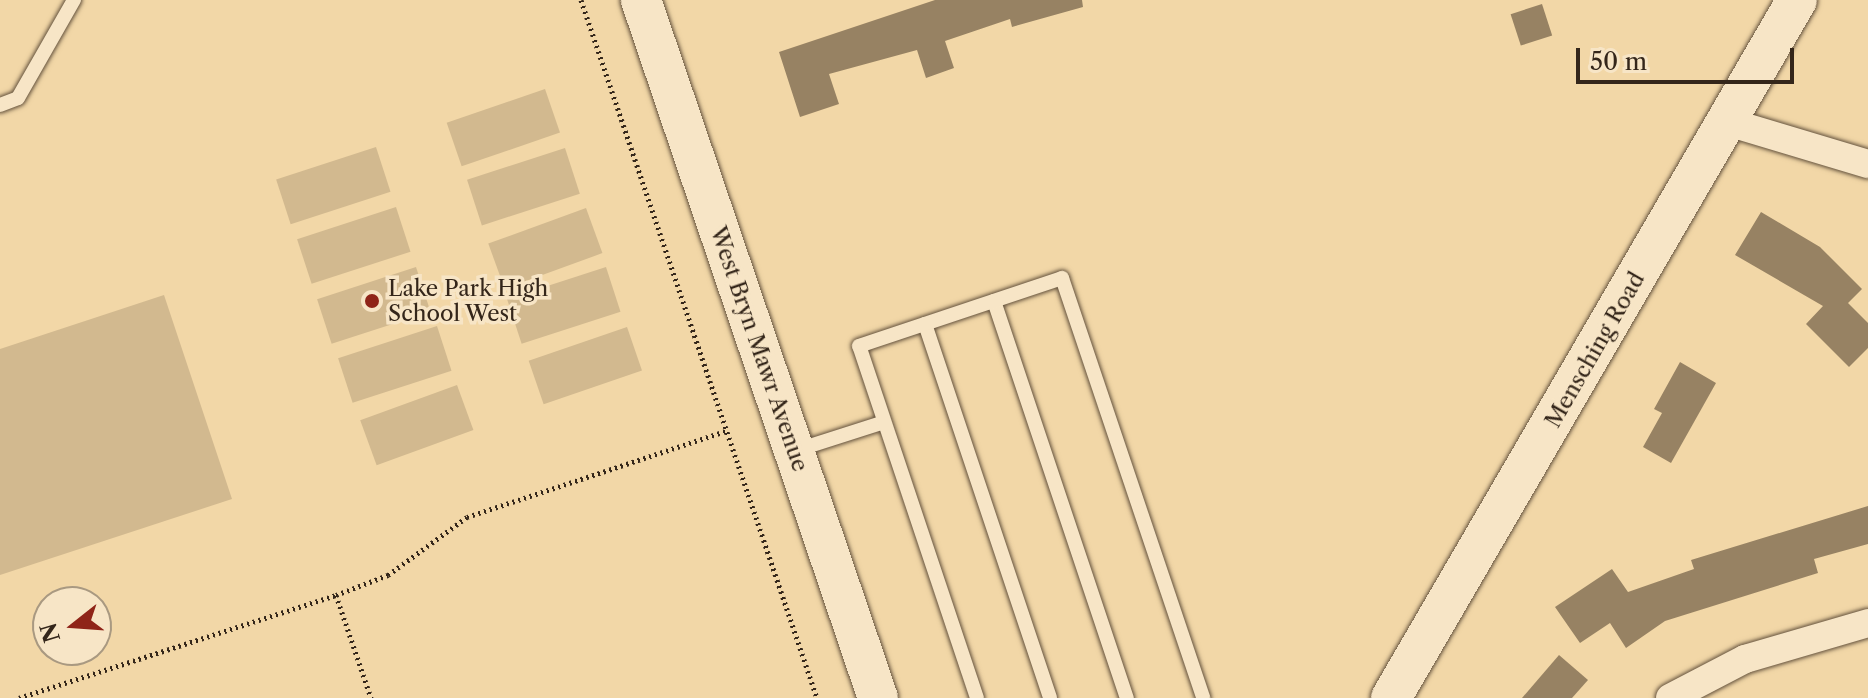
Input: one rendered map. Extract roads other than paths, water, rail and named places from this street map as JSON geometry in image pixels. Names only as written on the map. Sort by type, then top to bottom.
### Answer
[{"type":"street","name":"West Bryn Mawr Avenue","points":[[641,0],[878,698]]},
{"type":"street","name":"Mensching Road","points":[[1391,698],[1797,0]]},
{"type":"street","points":[[1728,122],[1868,164]]},
{"type":"street","points":[[1670,698],[1745,659],[1868,623]]},
{"type":"lane","points":[[0,105],[18,98],[74,0]]},
{"type":"lane","points":[[977,698],[859,346],[1062,278],[1203,698]]},
{"type":"lane","points":[[994,301],[1127,698]]},
{"type":"lane","points":[[925,324],[1050,698]]},
{"type":"lane","points":[[794,451],[884,422]]},
{"type":"place","name":"Lake Park High School West","points":[[372,301]]}]
